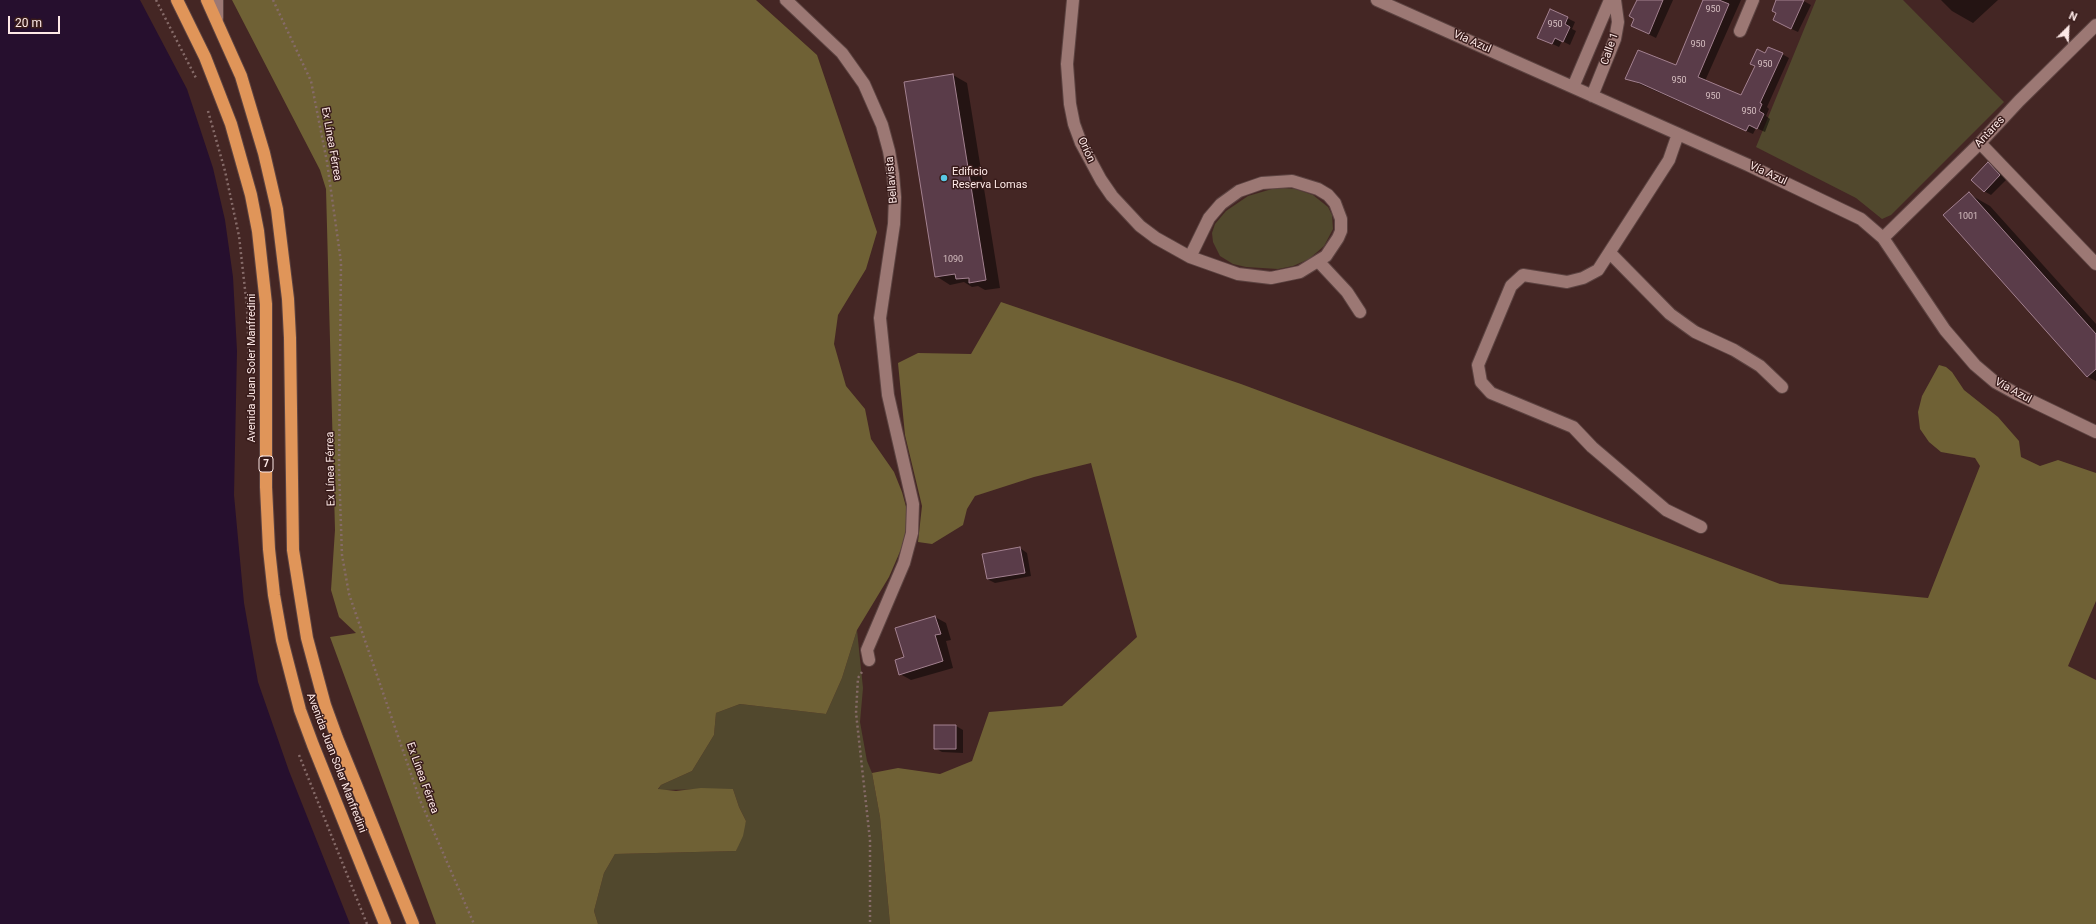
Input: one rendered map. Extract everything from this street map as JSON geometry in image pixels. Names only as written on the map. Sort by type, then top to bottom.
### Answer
[{"type":"highway","name":"Avenida Juan Soler Manfredini","points":[[177,0],[205,57],[231,124],[251,195],[258,231],[266,304],[266,487],[269,549],[274,595],[282,640],[305,724],[385,924]]},
{"type":"highway","name":"Avenida Juan Soler Manfredini","points":[[207,0],[217,18],[241,76],[254,116],[269,171],[280,229],[288,299],[290,338],[293,550],[307,638],[325,705],[337,738],[413,924]]},
{"type":"street","points":[[217,0],[217,18]]},
{"type":"street","name":"Bellavista","points":[[786,0],[826,36],[854,68],[874,104],[889,151],[895,197],[894,224],[880,318],[888,395],[913,504],[912,533],[904,562],[867,650],[869,660]]},
{"type":"street","name":"Orión","points":[[1072,0],[1067,84],[1074,124],[1081,143],[1101,180],[1126,211],[1156,238],[1190,257],[1238,274],[1271,278],[1291,275],[1319,262],[1333,248],[1341,231],[1341,219],[1335,203],[1328,195],[1313,186],[1292,181],[1262,183],[1248,187],[1226,200],[1209,218],[1190,257]]},
{"type":"street","name":"Vía Azul","points":[[1377,0],[1678,134],[1861,220],[1883,238],[1945,330],[1975,365],[1995,382],[2015,394],[2096,432]]},
{"type":"street","name":"Calle 1","points":[[1573,87],[1610,0]]},
{"type":"street","name":"Calle 1","points":[[1592,96],[1615,39],[1618,22],[1615,0]]},
{"type":"street","points":[[1740,31],[1753,0]]},
{"type":"street","name":"Antares","points":[[1883,238],[1980,143],[2019,101],[2096,25]]},
{"type":"street","points":[[1678,134],[1669,160],[1598,270],[1583,278],[1567,282],[1523,275],[1511,286],[1478,365],[1481,382],[1491,393],[1573,427],[1592,447],[1666,510],[1701,527]]},
{"type":"street","points":[[1980,143],[2096,264]]},
{"type":"street","points":[[1610,253],[1670,314],[1695,332],[1734,350],[1754,362],[1782,387]]},
{"type":"street","points":[[1319,262],[1347,292],[1360,312]]},
{"type":"path","name":"Ex Línea Férrea","points":[[273,0],[311,81],[327,162],[340,255],[338,469],[342,555],[349,594],[420,800],[474,924]]},
{"type":"path","points":[[869,660],[858,678],[856,713],[870,840],[870,924]]},
{"type":"shaded area","points":[[0,0],[140,0],[187,89],[213,168],[225,220],[233,277],[237,351],[234,495],[244,603],[258,682],[289,771],[350,924],[0,924]]},
{"type":"shaded area","points":[[232,0],[756,0],[817,55],[877,232],[866,269],[838,315],[834,344],[846,386],[865,409],[871,439],[894,472],[902,492],[908,514],[908,533],[889,577],[857,630],[842,678],[826,714],[740,704],[716,713],[714,735],[692,771],[661,785],[658,789],[676,791],[701,788],[733,789],[739,807],[746,821],[743,836],[736,851],[615,854],[604,873],[594,911],[598,924],[436,924],[330,637],[356,633],[339,617],[331,590],[335,530],[326,189],[320,170]]},
{"type":"shaded area","points":[[1816,0],[1903,0],[2004,102],[1891,215],[1882,219],[1856,198],[1756,147]]},
{"type":"shaded area","points":[[1272,189],[1295,189],[1313,195],[1328,207],[1332,215],[1333,229],[1324,246],[1309,259],[1293,266],[1278,269],[1246,267],[1233,264],[1220,256],[1213,242],[1212,233],[1215,224],[1226,211],[1248,196]]},
{"type":"shaded area","points":[[1001,302],[1241,384],[1780,584],[1928,598],[1980,466],[1975,458],[1941,452],[1929,442],[1920,429],[1918,412],[1922,396],[1939,365],[1946,367],[1952,372],[1964,390],[1998,417],[2019,441],[2021,457],[2040,466],[2058,460],[2096,473],[2096,601],[2068,666],[2096,680],[2096,924],[890,924],[880,817],[872,773],[898,768],[940,774],[972,761],[989,712],[1062,706],[1137,637],[1091,463],[1034,477],[975,496],[967,509],[963,525],[932,544],[918,542],[922,506],[905,435],[898,363],[918,353],[971,354]]},
{"type":"shaded area","points":[[857,630],[863,688],[860,722],[867,761],[872,773],[880,817],[890,924],[598,924],[594,911],[604,873],[615,854],[736,851],[746,821],[739,807],[733,789],[658,790],[661,785],[692,771],[714,735],[716,713],[740,704],[826,714],[842,678]]},
{"type":"building","points":[[1637,0],[1663,0],[1649,34],[1631,26],[1634,19],[1629,16]]},
{"type":"building","points":[[1703,0],[1719,0],[1729,4],[1698,77],[1741,95],[1755,66],[1750,64],[1757,49],[1765,53],[1768,47],[1783,53],[1760,103],[1762,104],[1759,111],[1764,114],[1757,129],[1749,125],[1746,131],[1640,83],[1625,79],[1638,50],[1676,65]]},
{"type":"building","points":[[1776,0],[1804,0],[1791,29],[1773,20],[1776,13],[1772,11]]},
{"type":"building","points":[[1550,9],[1568,17],[1565,24],[1570,27],[1563,42],[1555,38],[1552,44],[1537,38]]},
{"type":"building","name":"Edificio Reserva Lomas","points":[[953,74],[986,280],[969,283],[969,278],[956,279],[955,274],[935,277],[904,82]]},
{"type":"building","points":[[1988,162],[2000,175],[1984,192],[1971,180]]},
{"type":"building","points":[[1969,192],[2096,334],[2096,369],[2087,377],[1943,215]]},
{"type":"building","points":[[1020,547],[1025,573],[987,579],[982,554]]},
{"type":"building","points":[[935,616],[941,634],[935,635],[943,661],[899,675],[895,660],[904,657],[895,628]]},
{"type":"building","points":[[934,725],[956,725],[956,749],[934,749]]},
{"type":"place","name":"Edificio Reserva Lomas","points":[[944,178]]}]
